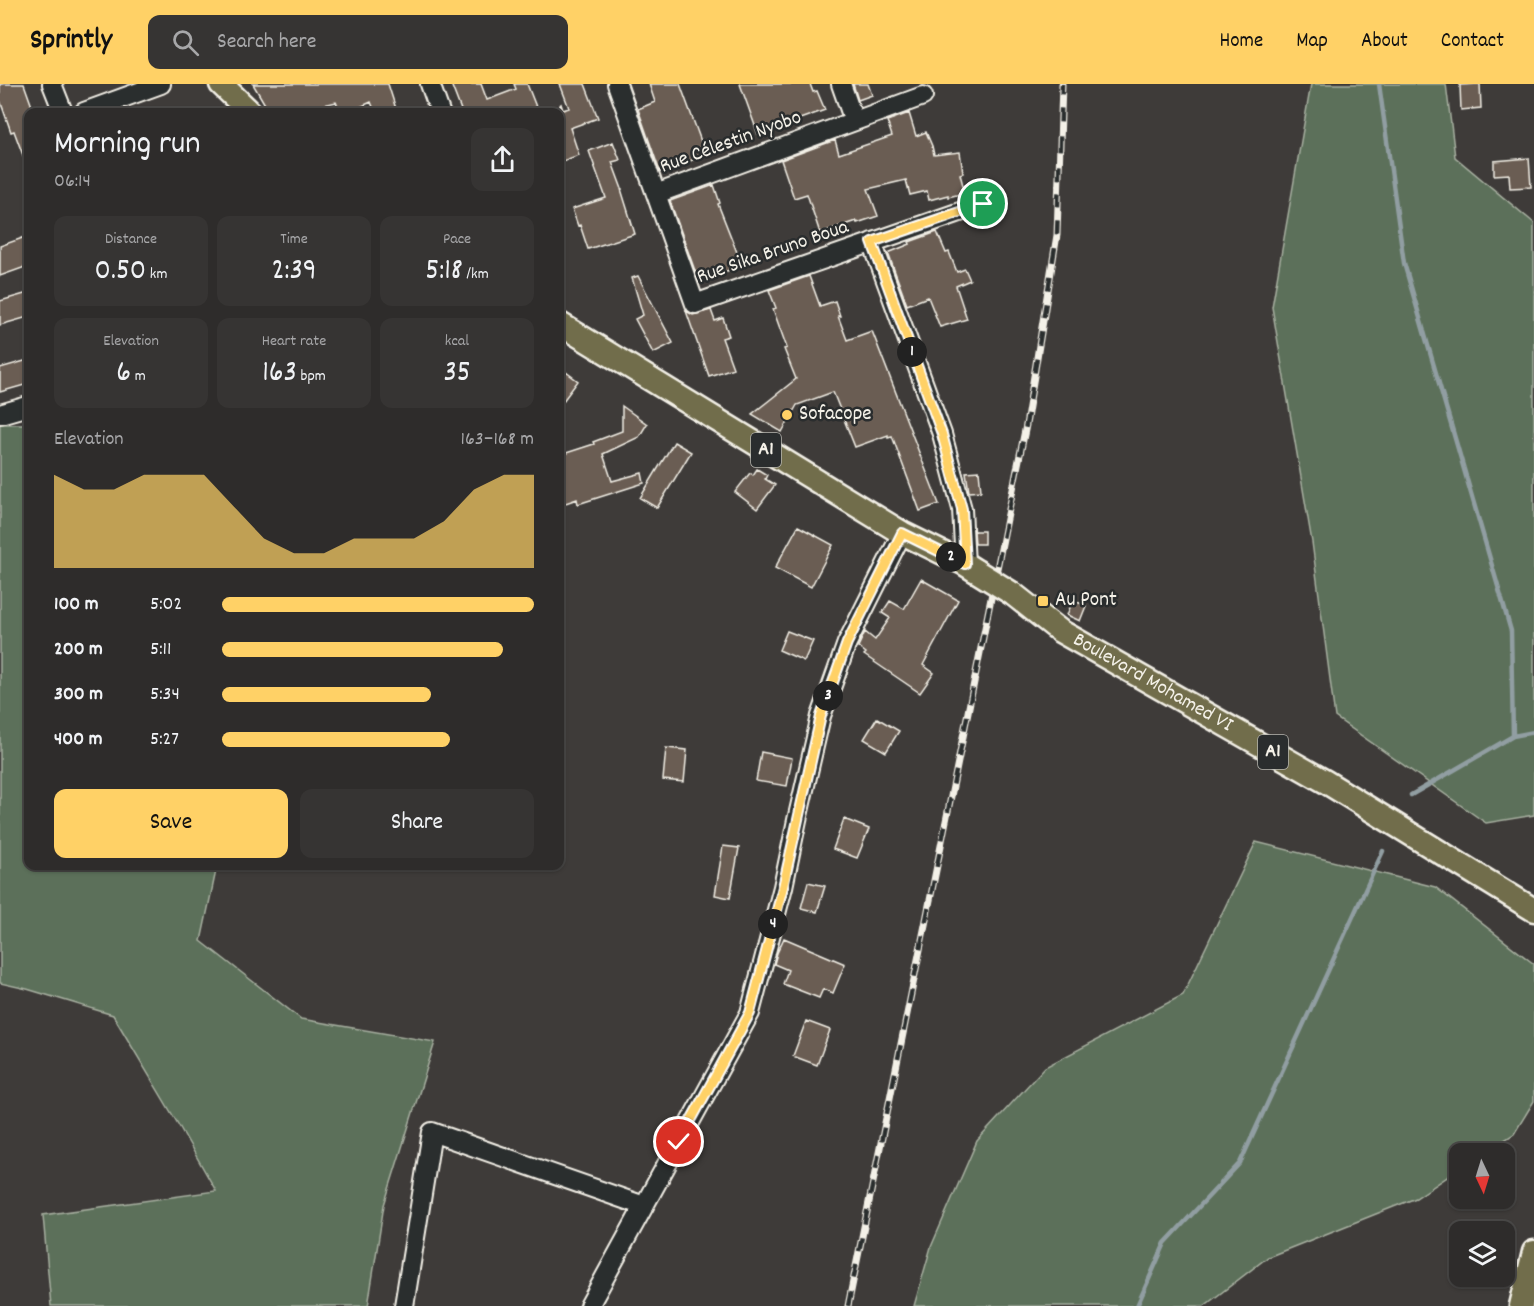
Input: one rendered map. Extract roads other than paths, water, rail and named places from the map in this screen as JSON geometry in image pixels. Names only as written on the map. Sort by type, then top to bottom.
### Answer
[{"type":"main road","points":[[221,84],[246,108]]},
{"type":"main road","name":"Boulevard Mohamed VI","points":[[564,326],[902,533],[970,567],[1013,594],[1060,631],[1326,782],[1534,910]]},
{"type":"main road","points":[[1521,1306],[1534,1252]]},
{"type":"street","points":[[52,84],[61,108]]},
{"type":"street","points":[[95,108],[161,84]]},
{"type":"street","points":[[430,84],[439,108]]},
{"type":"street","name":"Rue Sika Bruno Boua","points":[[616,84],[696,304],[983,204]]},
{"type":"street","points":[[840,84],[854,121]]},
{"type":"street","name":"Rue Célestin Nyobo","points":[[656,195],[923,96]]},
{"type":"street","points":[[872,242],[942,434],[962,509],[970,567]]},
{"type":"street","points":[[0,414],[24,407]]},
{"type":"street","points":[[589,1306],[750,1013],[783,887],[821,716],[847,643],[902,533]]},
{"type":"street","points":[[404,1306],[432,1132],[644,1206]]},
{"type":"waterway","points":[[1379,84],[1404,263],[1511,631],[1513,736]]},
{"type":"waterway","points":[[1411,795],[1513,736],[1534,732]]},
{"type":"waterway","points":[[1137,1306],[1165,1243],[1240,1163],[1383,851]]},
{"type":"railway","points":[[848,1306],[1026,425],[1057,235],[1062,84]]},
{"type":"place","name":"Sofacope","points":[[787,415]]},
{"type":"place","name":"Au Pont","points":[[1043,601]]}]
